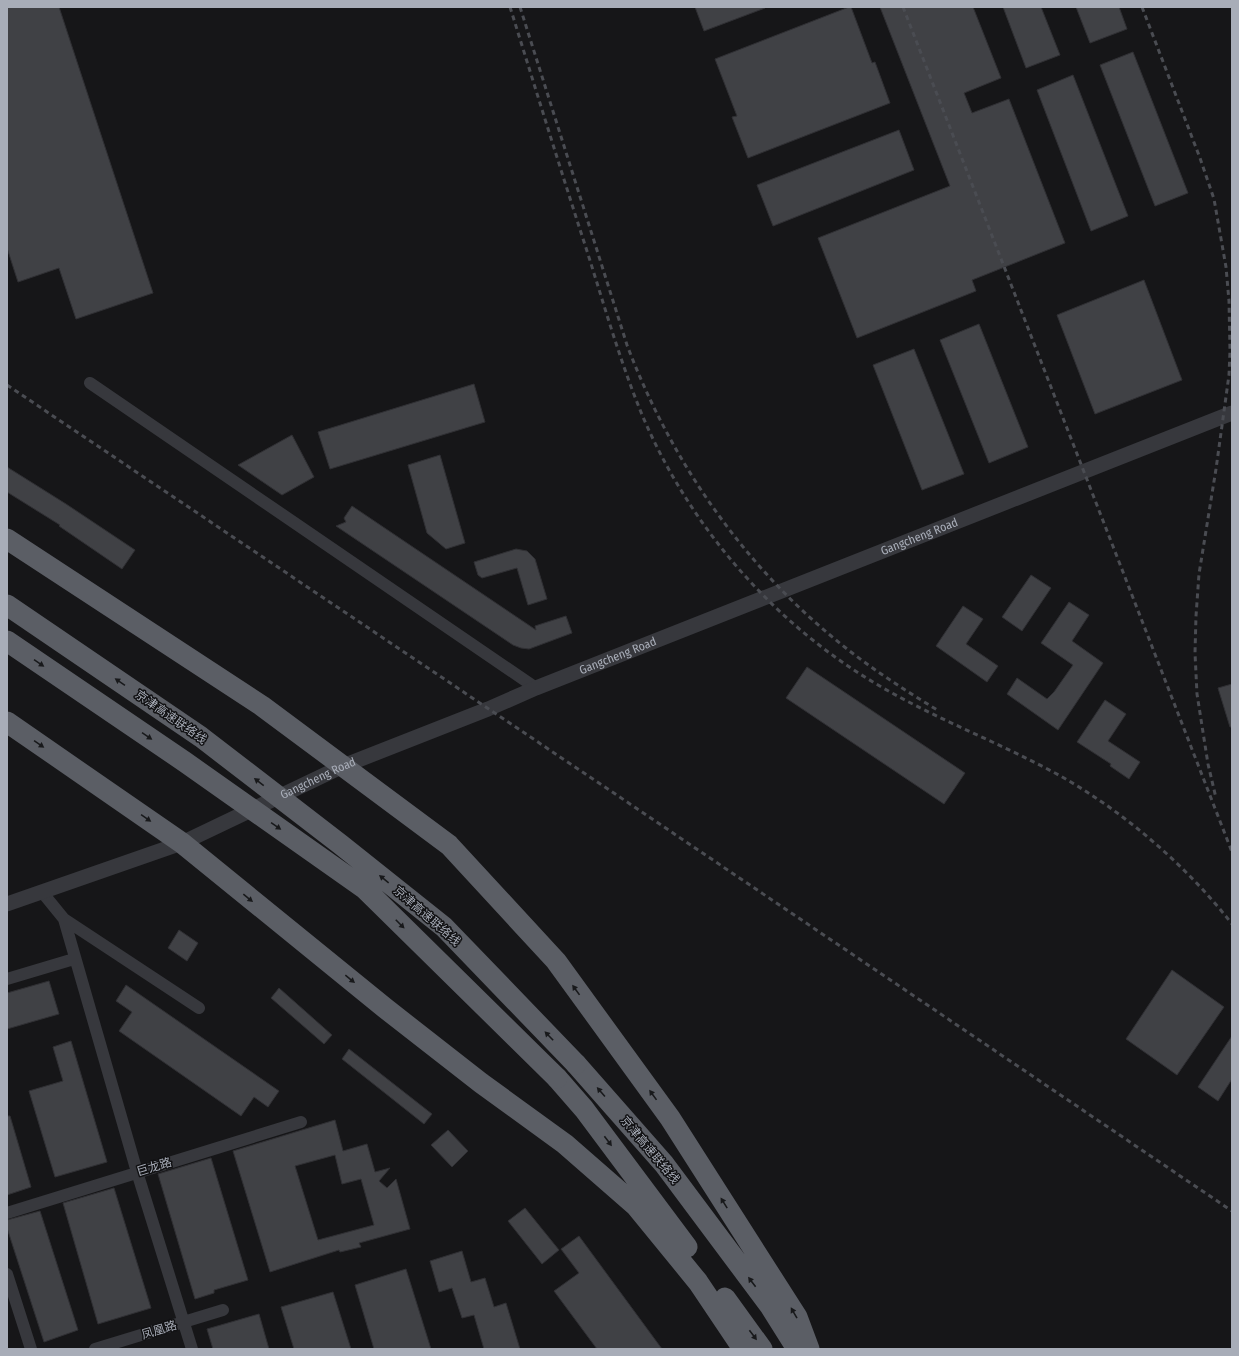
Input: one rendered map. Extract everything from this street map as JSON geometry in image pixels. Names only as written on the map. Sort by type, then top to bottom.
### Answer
[{"type":"highway","points":[[7,539],[262,706],[449,845],[556,961],[670,1118],[797,1317],[809,1349]]},
{"type":"highway","name":"京津高速联络线","points":[[7,605],[201,737],[340,844],[444,927],[576,1064],[664,1164],[770,1306],[797,1349]]},
{"type":"highway","name":"京津高速联络线","points":[[7,641],[185,762],[365,889],[557,1078],[588,1115],[762,1349]]},
{"type":"highway","points":[[7,722],[182,843],[385,1008],[481,1083],[565,1144],[636,1206],[698,1282],[743,1349]]},
{"type":"street","points":[[90,382],[536,688]]},
{"type":"street","name":"Gangcheng Road","points":[[7,904],[182,843],[343,766],[488,709],[536,688],[1232,413]]},
{"type":"street","points":[[42,892],[64,919],[199,1008]]},
{"type":"street","points":[[64,919],[74,959],[137,1172],[192,1349]]},
{"type":"street","points":[[7,979],[74,959]]},
{"type":"street","name":"巨龙路","points":[[7,1213],[301,1122]]},
{"type":"street","points":[[7,1274],[30,1349]]},
{"type":"street","name":"凤凰路","points":[[95,1349],[223,1310]]},
{"type":"building","points":[[7,7],[59,7],[153,293],[76,319],[59,268],[18,282],[7,248]]},
{"type":"building","points":[[695,7],[765,7],[765,8],[704,31]]},
{"type":"building","points":[[851,7],[872,63],[875,62],[890,103],[748,158],[732,117],[737,116],[715,59]]},
{"type":"building","points":[[880,7],[973,7],[1001,78],[964,93],[972,113],[1009,99],[1065,243],[972,280],[976,291],[857,338],[818,238],[950,186]]},
{"type":"building","points":[[1003,7],[1041,7],[1060,55],[1026,68]]},
{"type":"building","points":[[1076,7],[1119,7],[1127,29],[1090,43]]},
{"type":"building","points":[[1133,52],[1188,193],[1155,206],[1100,65]]},
{"type":"building","points":[[1073,75],[1128,216],[1091,231],[1037,90]]},
{"type":"building","points":[[899,130],[914,170],[773,226],[757,185]]},
{"type":"building","points":[[1144,280],[1182,380],[1095,414],[1057,315]]},
{"type":"building","points":[[979,324],[1028,447],[989,463],[940,340]]},
{"type":"building","points":[[914,349],[964,474],[922,490],[873,365]]},
{"type":"building","points":[[474,384],[485,422],[330,469],[318,432]]},
{"type":"building","points":[[292,435],[314,477],[282,495],[238,465]]},
{"type":"building","points":[[440,455],[465,543],[446,549],[427,533],[408,465]]},
{"type":"building","points":[[7,467],[135,550],[122,569],[59,526],[60,525],[7,492]]},
{"type":"building","points":[[352,506],[536,630],[535,626],[566,616],[572,633],[529,649],[513,645],[336,526],[346,522],[344,518]]},
{"type":"building","points":[[516,549],[527,551],[535,559],[547,599],[528,605],[517,568],[482,578],[478,575],[474,562]]},
{"type":"building","points":[[1031,575],[1051,588],[1022,631],[1002,617]]},
{"type":"building","points":[[1069,602],[1089,615],[1072,641],[1103,663],[1058,730],[1007,694],[1017,678],[1047,699],[1054,692],[1073,665],[1041,643]]},
{"type":"building","points":[[963,606],[983,619],[966,644],[998,666],[987,682],[936,646]]},
{"type":"building","points":[[807,667],[965,773],[944,804],[786,698]]},
{"type":"building","points":[[1232,684],[1232,727],[1230,727],[1218,688]]},
{"type":"building","points":[[1105,700],[1126,714],[1108,741],[1140,762],[1129,779],[1110,766],[1111,764],[1077,742]]},
{"type":"building","points":[[179,930],[198,943],[187,961],[168,948]]},
{"type":"building","points":[[1172,970],[1224,1007],[1177,1075],[1126,1039]]},
{"type":"building","points":[[49,981],[59,1014],[7,1029],[7,993]]},
{"type":"building","points":[[126,985],[279,1091],[268,1107],[254,1097],[241,1116],[119,1031],[132,1012],[116,1001]]},
{"type":"building","points":[[279,988],[332,1035],[324,1044],[271,998]]},
{"type":"building","points":[[1232,1036],[1232,1079],[1218,1101],[1198,1087]]},
{"type":"building","points":[[71,1041],[107,1162],[55,1177],[29,1091],[63,1081],[53,1047]]},
{"type":"building","points":[[349,1049],[432,1114],[424,1124],[342,1059]]},
{"type":"building","points":[[7,1116],[10,1116],[31,1187],[7,1195]]},
{"type":"building","points":[[335,1120],[343,1151],[367,1144],[375,1172],[390,1168],[379,1181],[387,1188],[396,1179],[410,1229],[359,1243],[361,1247],[340,1252],[339,1250],[270,1272],[233,1151]],"holes":[[[335,1155],[342,1184],[361,1179],[374,1225],[318,1240],[295,1166]]]},
{"type":"building","points":[[448,1130],[468,1151],[452,1167],[431,1145]]},
{"type":"building","points":[[211,1158],[248,1280],[214,1290],[214,1293],[195,1299],[158,1174]]},
{"type":"building","points":[[114,1188],[151,1308],[98,1324],[63,1203]]},
{"type":"building","points":[[525,1208],[559,1250],[542,1264],[508,1221]]},
{"type":"building","points":[[40,1211],[78,1330],[44,1342],[7,1228],[7,1220]]},
{"type":"building","points":[[579,1236],[662,1349],[597,1349],[554,1291],[579,1273],[561,1249]]},
{"type":"building","points":[[462,1251],[471,1282],[485,1278],[494,1307],[506,1303],[520,1349],[484,1349],[474,1315],[462,1318],[452,1288],[439,1292],[430,1261]]},
{"type":"building","points":[[406,1269],[431,1349],[374,1349],[355,1285]]},
{"type":"building","points":[[333,1292],[351,1349],[294,1349],[281,1307]]},
{"type":"building","points":[[259,1314],[269,1349],[213,1349],[207,1329]]},
{"type":"railway","points":[[510,7],[627,375],[643,417],[662,456],[708,531],[765,598],[832,655],[868,679],[914,705],[1032,761],[1080,787],[1104,803],[1128,821],[1173,860],[1214,902],[1232,924]]},
{"type":"railway","points":[[520,7],[627,345],[644,386],[685,465],[736,539],[765,573],[797,605],[830,635],[869,666],[939,711]]},
{"type":"railway","points":[[903,7],[1232,852]]},
{"type":"railway","points":[[1142,7],[1200,158],[1214,199],[1226,267],[1229,301],[1229,375],[1199,574],[1195,653],[1197,694],[1208,764],[1216,798]]},
{"type":"railway","points":[[7,385],[1232,1211]]}]
